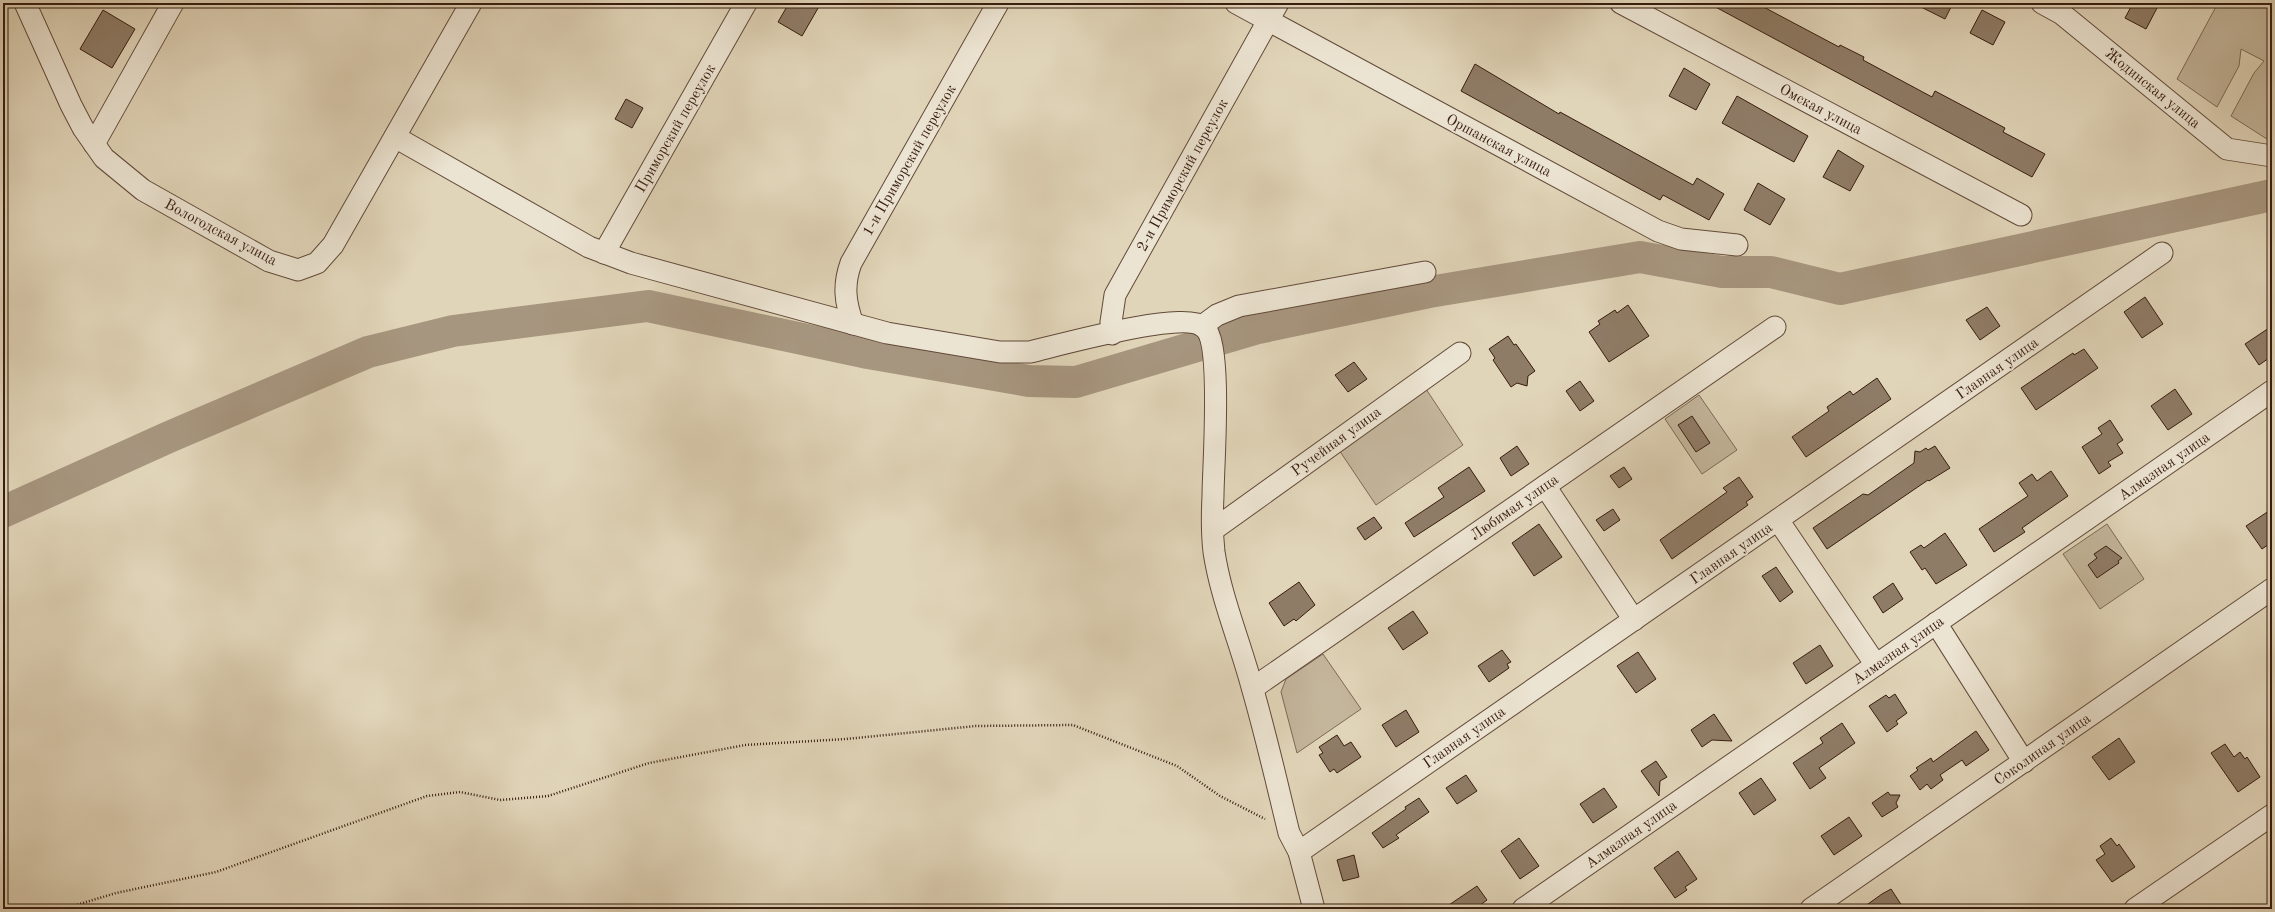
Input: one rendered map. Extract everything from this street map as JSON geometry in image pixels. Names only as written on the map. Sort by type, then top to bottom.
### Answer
[{"type":"street","name":"Вологодская улица","points":[[25,3],[71,105],[104,158],[143,190],[269,261],[298,270],[317,263],[333,245],[471,3]]},
{"type":"street","points":[[94,144],[173,3]]},
{"type":"street","name":"Приморский переулок","points":[[604,253],[746,3]]},
{"type":"street","name":"1-и Приморский переулок","points":[[852,324],[845,293],[846,277],[851,263],[998,3]]},
{"type":"street","name":"Оршанская улица","points":[[1236,3],[1273,12],[1658,232],[1681,239],[1737,245]]},
{"type":"street","name":"Омская улица","points":[[1621,3],[2021,215]]},
{"type":"street","name":"Жодинская улица","points":[[2042,3],[2062,14],[2227,149],[2272,156]]},
{"type":"street","name":"2-и Приморский переулок","points":[[1112,334],[1111,322],[1115,295],[1273,12]]},
{"type":"street","points":[[395,137],[560,232],[604,253],[631,263],[887,333],[1000,352],[1030,352],[1156,324],[1179,321],[1194,322],[1209,339]]},
{"type":"street","name":"Главная улица","points":[[1299,852],[2162,254]]},
{"type":"street","points":[[1314,909],[1299,852],[1289,833],[1253,688],[1221,585],[1214,552],[1215,370],[1209,339],[1217,315],[1239,306],[1425,272]]},
{"type":"street","name":"Любимая улица","points":[[1253,688],[1775,327]]},
{"type":"street","name":"Ручейная улица","points":[[1213,530],[1460,353]]},
{"type":"street","name":"Алмазная улица","points":[[1523,909],[2272,391]]},
{"type":"street","points":[[1545,486],[1634,620]]},
{"type":"street","points":[[1778,520],[1876,665]]},
{"type":"street","name":"Соколиная улица","points":[[1811,909],[2272,589]]},
{"type":"street","points":[[1936,623],[2024,762]]},
{"type":"street","points":[[2136,909],[2272,815]]},
{"type":"path","points":[[63,909],[116,893],[216,872],[427,796],[460,792],[500,800],[548,796],[650,763],[745,745],[846,739],[976,726],[1072,725],[1177,766],[1220,796],[1258,814],[1289,833]]},
{"type":"shaded area","points":[[2218,3],[2264,3],[2272,7],[2272,137],[2270,141],[2231,116],[2254,73],[2264,61],[2241,49],[2239,66],[2217,107],[2177,79]]},
{"type":"shaded area","points":[[1426,389],[1463,445],[1376,505],[1339,450]]},
{"type":"shaded area","points":[[1699,395],[1737,450],[1702,474],[1665,419]]},
{"type":"shaded area","points":[[2107,524],[2144,579],[2100,609],[2063,554]]},
{"type":"shaded area","points":[[1323,654],[1361,709],[1297,753],[1281,692],[1286,679]]},
{"type":"building","points":[[789,3],[821,3],[802,36],[778,22]]},
{"type":"building","points":[[1708,3],[1756,3],[1839,47],[1840,45],[1864,57],[1863,60],[1932,97],[1935,91],[2005,128],[2003,132],[2045,154],[2032,177]]},
{"type":"building","points":[[1913,3],[1953,3],[1945,19]]},
{"type":"building","points":[[2133,3],[2147,3],[2157,8],[2146,29],[2125,18]]},
{"type":"building","points":[[103,10],[135,29],[112,68],[80,49]]},
{"type":"building","points":[[1982,10],[2005,22],[1993,45],[1970,33]]},
{"type":"building","points":[[1475,64],[1559,114],[1560,112],[1693,185],[1697,178],[1724,194],[1709,220],[1663,195],[1660,200],[1461,91]]},
{"type":"building","points":[[1684,68],[1710,84],[1696,110],[1669,96]]},
{"type":"building","points":[[1737,96],[1808,136],[1794,162],[1722,123]]},
{"type":"building","points":[[626,99],[643,108],[632,128],[615,119]]},
{"type":"building","points":[[1838,150],[1864,166],[1850,191],[1823,177]]},
{"type":"building","points":[[1758,183],[1785,199],[1770,225],[1744,210]]},
{"type":"building","points":[[2145,297],[2163,324],[2142,338],[2124,312]]},
{"type":"building","points":[[1628,305],[1649,336],[1609,362],[1589,332],[1600,324],[1598,321],[1615,310],[1617,313]]},
{"type":"building","points":[[1987,307],[2000,326],[1980,340],[1966,320]]},
{"type":"building","points":[[2272,326],[2272,356],[2259,365],[2245,344]]},
{"type":"building","points":[[1508,336],[1514,345],[1516,344],[1535,371],[1528,376],[1527,386],[1517,383],[1511,387],[1493,360],[1495,358],[1489,349]]},
{"type":"building","points":[[2084,349],[2098,368],[2036,410],[2021,388],[2073,353],[2074,355]]},
{"type":"building","points":[[1354,362],[1367,379],[1348,392],[1335,375]]},
{"type":"building","points":[[1877,378],[1891,399],[1806,457],[1792,437],[1829,411],[1827,407],[1850,391],[1853,395]]},
{"type":"building","points":[[1580,381],[1594,401],[1580,411],[1566,391]]},
{"type":"building","points":[[2175,389],[2192,414],[2168,430],[2151,406]]},
{"type":"building","points":[[1692,416],[1710,443],[1696,452],[1678,425]]},
{"type":"building","points":[[2110,420],[2123,440],[2117,444],[2123,453],[2108,462],[2111,466],[2099,474],[2082,447],[2102,434],[2098,428]]},
{"type":"building","points":[[1517,446],[1529,464],[1511,476],[1500,458]]},
{"type":"building","points":[[1935,446],[1950,468],[1929,481],[1928,480],[1827,549],[1813,528],[1863,494],[1868,495],[1914,463],[1915,451],[1920,452],[1926,448],[1928,450]]},
{"type":"building","points":[[1469,467],[1485,491],[1414,537],[1405,523],[1444,497],[1438,488]]},
{"type":"building","points":[[1624,467],[1632,479],[1619,488],[1610,476]]},
{"type":"building","points":[[2051,471],[2068,496],[2022,528],[2025,532],[1994,552],[1979,529],[2028,496],[2019,483],[2032,474],[2037,481]]},
{"type":"building","points":[[1739,477],[1753,497],[1746,502],[1748,505],[1672,559],[1660,540],[1727,492],[1723,488]]},
{"type":"building","points":[[1613,509],[1620,520],[1604,531],[1596,520]]},
{"type":"building","points":[[2272,509],[2272,542],[2262,549],[2246,526]]},
{"type":"building","points":[[1374,517],[1382,528],[1365,540],[1357,528]]},
{"type":"building","points":[[1539,524],[1562,557],[1534,576],[1512,543]]},
{"type":"building","points":[[1945,533],[1967,565],[1936,584],[1925,568],[1922,570],[1910,552],[1921,545],[1924,548]]},
{"type":"building","points":[[2106,546],[2122,558],[2118,561],[2119,563],[2097,578],[2088,565],[2097,558],[2094,554]]},
{"type":"building","points":[[1776,567],[1793,592],[1780,602],[1762,576]]},
{"type":"building","points":[[1299,582],[1315,605],[1296,621],[1294,619],[1284,626],[1269,603]]},
{"type":"building","points":[[1893,583],[1903,599],[1883,613],[1873,597]]},
{"type":"building","points":[[1413,611],[1428,633],[1403,650],[1388,628]]},
{"type":"building","points":[[1820,645],[1833,666],[1806,684],[1793,663]]},
{"type":"building","points":[[1502,650],[1511,662],[1507,664],[1509,668],[1489,682],[1478,666]]},
{"type":"building","points":[[1638,652],[1656,679],[1636,693],[1617,666]]},
{"type":"building","points":[[1895,694],[1907,713],[1896,721],[1898,724],[1887,732],[1869,706],[1886,695],[1889,698]]},
{"type":"building","points":[[1406,710],[1419,732],[1396,747],[1382,725]]},
{"type":"building","points":[[1714,714],[1732,741],[1712,740],[1702,747],[1691,730]]},
{"type":"building","points":[[1842,723],[1855,743],[1819,768],[1826,778],[1810,789],[1793,763],[1823,743],[1820,738]]},
{"type":"building","points":[[1976,731],[1989,750],[1966,766],[1962,760],[1940,775],[1943,780],[1931,789],[1927,784],[1920,790],[1910,776],[1918,770],[1916,768],[1931,758],[1933,762]]},
{"type":"building","points":[[1337,735],[1344,746],[1351,742],[1361,757],[1337,773],[1334,769],[1330,772],[1319,755],[1323,753],[1319,747]]},
{"type":"building","points":[[2119,738],[2135,762],[2109,780],[2092,757]]},
{"type":"building","points":[[2225,744],[2234,757],[2240,752],[2245,759],[2247,757],[2260,777],[2238,792],[2211,753]]},
{"type":"building","points":[[1656,761],[1667,777],[1660,781],[1659,796],[1641,771]]},
{"type":"building","points":[[1466,775],[1477,791],[1457,804],[1446,788]]},
{"type":"building","points":[[1761,778],[1776,800],[1754,815],[1739,793]]},
{"type":"building","points":[[1604,788],[1617,807],[1593,823],[1580,804]]},
{"type":"building","points":[[1888,792],[1890,795],[1900,795],[1896,803],[1898,807],[1882,817],[1872,803]]},
{"type":"building","points":[[1419,798],[1429,812],[1396,835],[1399,838],[1383,848],[1372,833]]},
{"type":"building","points":[[1849,817],[1862,836],[1834,855],[1821,836]]},
{"type":"building","points":[[1519,838],[1539,866],[1520,879],[1501,851]]},
{"type":"building","points":[[2111,838],[2117,846],[2119,844],[2135,867],[2112,882],[2096,860],[2105,854],[2100,846]]},
{"type":"building","points":[[1678,851],[1697,879],[1685,887],[1687,890],[1675,898],[1654,868]]},
{"type":"building","points":[[1354,855],[1359,877],[1343,881],[1337,860]]},
{"type":"building","points":[[1477,886],[1487,900],[1475,909],[1443,909]]},
{"type":"building","points":[[1891,889],[1904,909],[1861,909],[1882,894]]},
{"type":"waterway","points":[[3,512],[169,437],[368,352],[453,331],[648,306],[868,353],[1029,381],[1076,382],[1258,328],[1429,292],[1640,257],[1722,272],[1771,272],[1840,289],[2272,195]]}]
